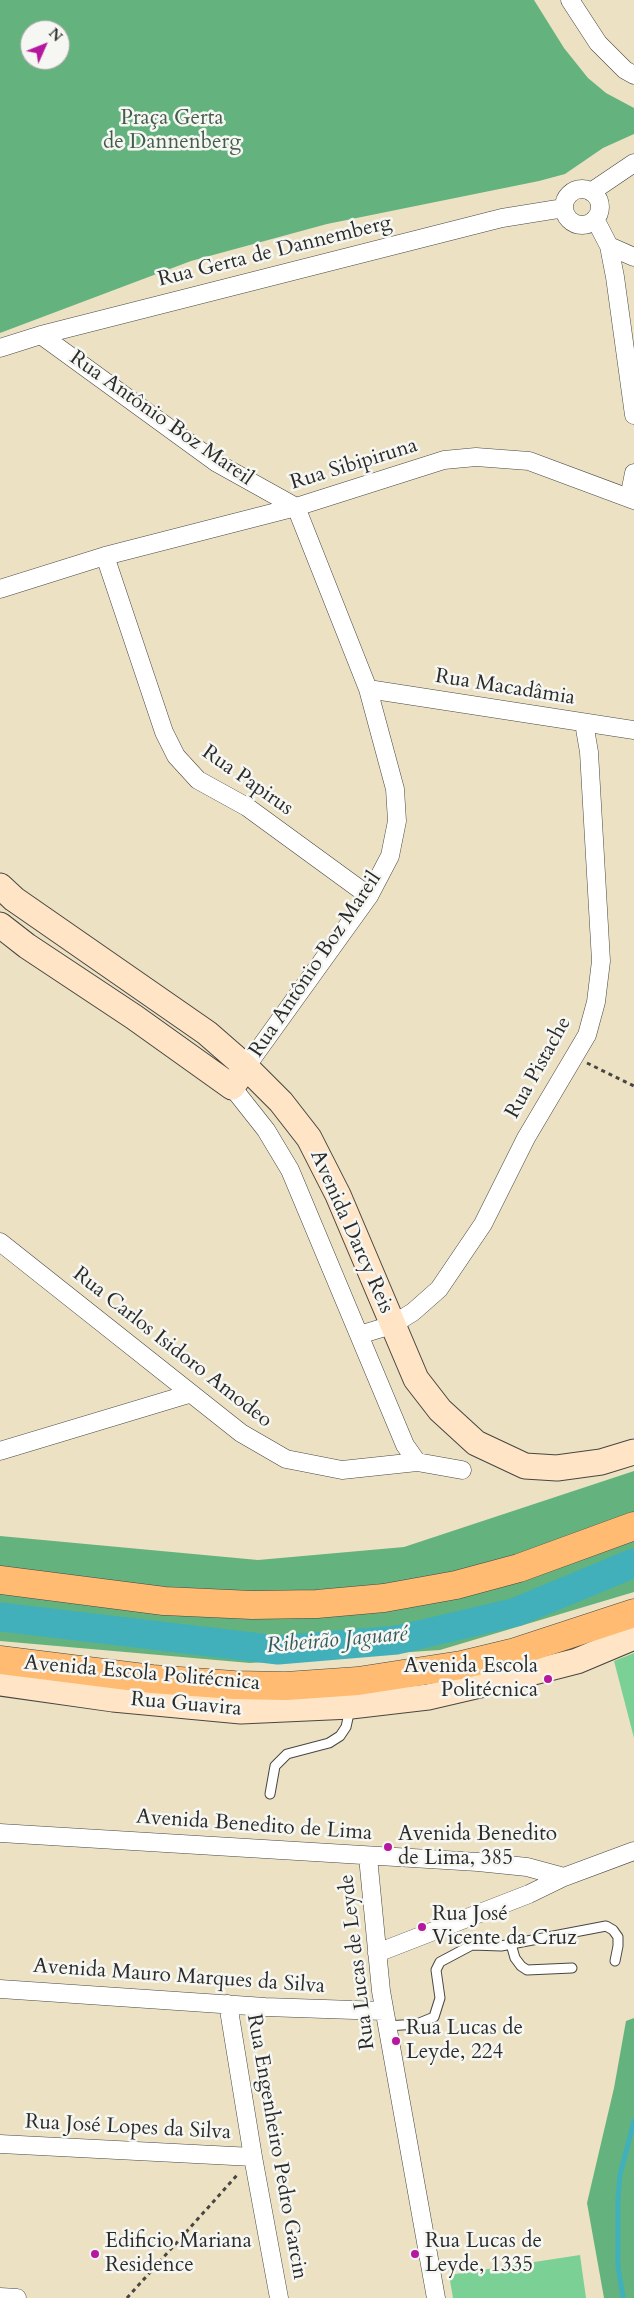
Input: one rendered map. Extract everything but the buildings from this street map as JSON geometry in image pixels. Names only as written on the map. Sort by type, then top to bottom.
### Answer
[{"type":"highway","points":[[0,1580],[164,1602],[252,1605],[317,1604],[384,1598],[456,1585],[518,1568],[634,1526]]},
{"type":"highway","name":"Avenida Escola Politécnica","points":[[0,1660],[152,1679],[234,1685],[286,1686],[358,1681],[461,1665],[515,1652],[634,1613]]},
{"type":"street","points":[[570,0],[598,43],[625,70],[634,74]]},
{"type":"street","points":[[591,192],[634,162]]},
{"type":"street","points":[[582,189],[591,192],[599,203],[598,214],[594,219],[590,223],[578,225],[568,219],[564,208],[567,196],[571,192],[582,189]]},
{"type":"street","name":"Rua Gerta de Dannemberg","points":[[0,348],[40,334],[502,218],[564,208]]},
{"type":"street","points":[[594,219],[609,246],[616,277],[618,310],[634,415]]},
{"type":"street","points":[[609,246],[634,257]]},
{"type":"street","name":"Rua Antônio Boz Mareil","points":[[40,334],[217,463],[296,507],[368,689],[395,789],[397,821],[390,856],[369,896],[232,1086]]},
{"type":"street","name":"Rua Sibipiruna","points":[[0,589],[106,556],[296,507],[444,460],[476,457],[529,461],[631,499]]},
{"type":"street","points":[[631,499],[634,474]]},
{"type":"street","name":"Rua Papirus","points":[[106,556],[164,732],[176,756],[198,780],[247,808],[369,896]]},
{"type":"street","name":"Rua Macadâmia","points":[[368,689],[634,730]]},
{"type":"street","name":"Rua Pistache","points":[[359,1335],[392,1325],[413,1312],[439,1288],[483,1224],[526,1138],[587,1035],[596,1002],[601,961],[589,752],[584,723]]},
{"type":"street","name":"Avenida Darcy Reis","points":[[0,886],[14,899],[184,1016],[246,1067],[281,1102],[309,1138],[338,1195],[416,1379],[440,1410],[476,1443],[525,1466],[557,1468],[602,1462],[634,1452]]},
{"type":"street","name":"Avenida Darcy Reis","points":[[0,925],[27,946],[150,1028],[232,1086],[266,1130],[290,1170],[397,1428],[405,1445],[417,1462]]},
{"type":"street","points":[[150,1028],[170,1027],[184,1016]]},
{"type":"street","name":"Rua Carlos Isidoro Amodeo","points":[[0,1242],[189,1394],[241,1433],[286,1459],[342,1470],[417,1462]]},
{"type":"street","points":[[0,1451],[189,1394]]},
{"type":"street","points":[[417,1462],[462,1470]]},
{"type":"street","name":"Rua Guavira","points":[[0,1683],[114,1699],[240,1711],[351,1706],[428,1697],[514,1677],[577,1661],[634,1637]]},
{"type":"street","name":"Avenida Benedito de Lima","points":[[0,1833],[519,1866],[564,1877]]},
{"type":"street","points":[[377,1953],[529,1894],[564,1877],[634,1852]]},
{"type":"street","name":"Rua Lucas de Leyde","points":[[368,1856],[377,1953],[386,2019],[436,2298]]},
{"type":"street","name":"Avenida Mauro Marques da Silva","points":[[0,1989],[228,2004],[386,2019]]},
{"type":"street","name":"Rua Engenheiro Pedro Garcin","points":[[228,2004],[253,2157],[279,2298]]},
{"type":"street","name":"Rua José Lopes da Silva","points":[[0,2144],[253,2157]]},
{"type":"street","points":[[0,2297],[17,2298]]},
{"type":"lane","points":[[270,1794],[275,1766],[287,1754],[329,1743],[340,1736],[346,1726],[351,1706]]},
{"type":"lane","points":[[386,2019],[417,2024],[434,2017],[440,1998],[436,1970],[440,1962],[472,1945],[501,1946],[606,1926],[613,1930],[618,1938],[615,1961]]},
{"type":"lane","points":[[511,1944],[515,1958],[521,1966],[528,1970],[572,1968]]},
{"type":"path","points":[[573,1056],[634,1086]]},
{"type":"path","points":[[127,2298],[253,2157]]},
{"type":"green space","name":"Praça Gerta de Dannenberg","points":[[0,0],[534,0],[564,48],[588,78],[606,93],[634,108],[634,134],[603,148],[565,174],[539,181],[327,224],[191,261],[0,333]]},
{"type":"green space","points":[[634,1471],[634,1592],[440,1650],[250,1663],[0,1641],[0,1536],[258,1560],[404,1547]]},
{"type":"green space","points":[[634,1653],[634,1738],[614,1661]]},
{"type":"green space","points":[[634,2018],[634,2298],[604,2298],[587,2203],[614,2088],[626,2021]]},
{"type":"green space","points":[[580,2255],[586,2298],[453,2298],[449,2275]]},
{"type":"waterway","name":"Ribeirão Jaguaré","points":[[0,1617],[278,1650],[397,1640],[516,1612],[634,1563]]},
{"type":"waterway","points":[[623,2298],[618,2266],[618,2198],[620,2175],[634,2121]]},
{"type":"place","name":"Avenida Escola Politécnica","points":[[548,1679]]},
{"type":"place","name":"Avenida Benedito de Lima, 385","points":[[388,1847]]},
{"type":"place","name":"Rua José Vicente da Cruz","points":[[422,1927]]},
{"type":"place","name":"Rua Lucas de Leyde, 224","points":[[396,2041]]},
{"type":"place","name":"Edificio Mariana Residence","points":[[95,2254]]},
{"type":"place","name":"Rua Lucas de Leyde, 1335","points":[[415,2254]]}]
